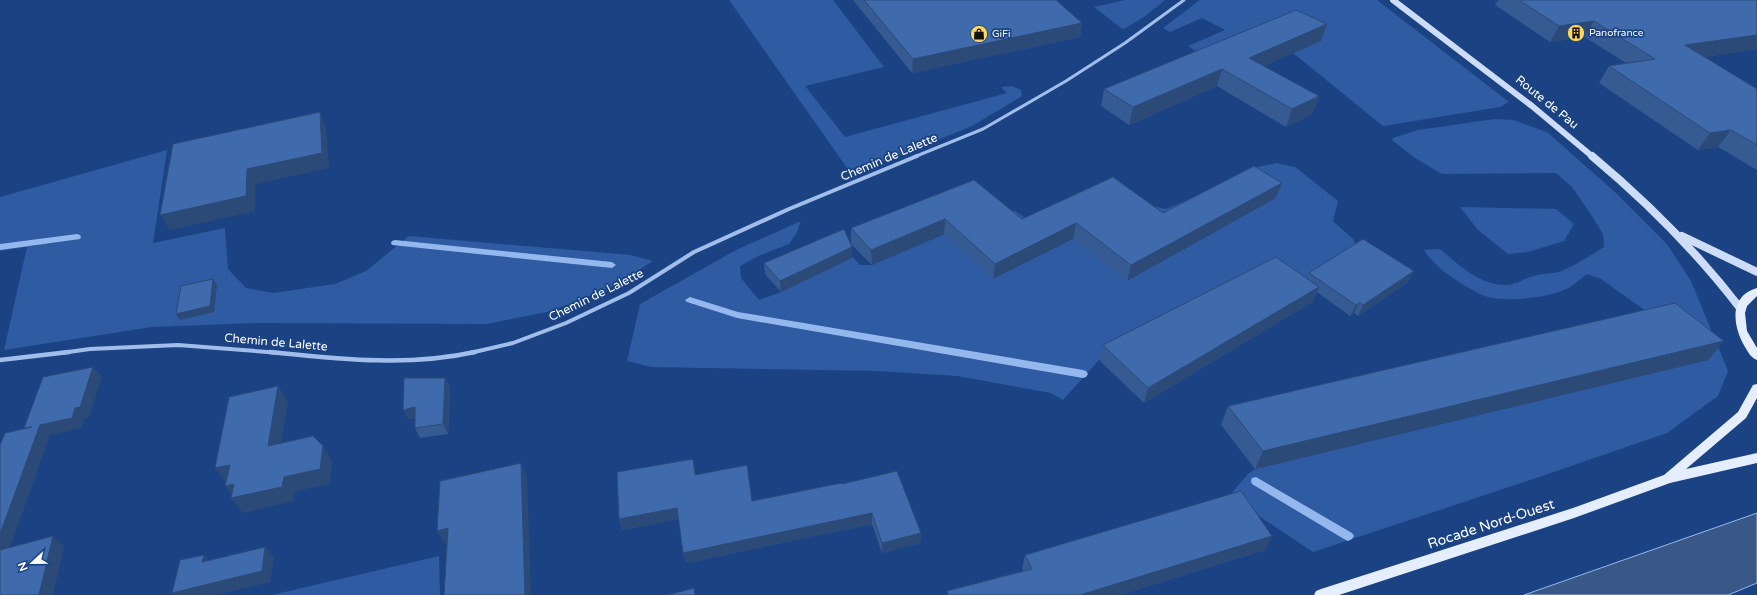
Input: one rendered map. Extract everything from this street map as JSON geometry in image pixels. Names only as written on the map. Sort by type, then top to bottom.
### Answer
[{"type":"main road","name":"Route de Pau","points":[[1393,0],[1538,111],[1599,162],[1676,233],[1712,272],[1740,308]]},
{"type":"main road","name":"Route de Pau","points":[[1676,233],[1757,272]]},
{"type":"main road","points":[[1757,291],[1749,295],[1740,308],[1740,325],[1749,346],[1757,356]]},
{"type":"main road","name":"Rocade Nord-Ouest","points":[[1669,478],[1742,415],[1757,388]]},
{"type":"main road","name":"Rocade Nord-Ouest","points":[[1321,595],[1566,515],[1669,478],[1757,458]]},
{"type":"street","name":"Chemin de Lalette","points":[[0,360],[90,349],[178,345],[246,349],[323,357],[397,361],[446,358],[513,343],[566,323],[629,293],[694,252],[789,209],[983,129],[1066,81],[1112,52],[1184,0]]},
{"type":"shaded area","points":[[729,0],[833,0],[884,67],[805,86],[845,137],[1007,93],[1001,87],[1012,86],[1021,90],[1022,96],[972,126],[852,175]]},
{"type":"shaded area","points":[[1125,0],[1165,0],[1144,17],[1124,29],[1094,7]]},
{"type":"shaded area","points":[[1200,0],[1377,0],[1509,102],[1500,107],[1383,126],[1293,53],[1320,41],[1203,56],[1188,46],[1225,30],[1202,18],[1170,32],[1163,28]]},
{"type":"shaded area","points":[[1495,119],[1513,120],[1547,132],[1615,192],[1667,244],[1691,281],[1728,371],[1718,396],[1667,433],[1313,552],[1229,496],[1248,474],[1255,469],[1708,360],[1660,321],[1601,279],[1587,274],[1564,290],[1537,297],[1506,299],[1488,297],[1472,290],[1453,278],[1429,257],[1424,250],[1440,249],[1478,278],[1487,282],[1506,285],[1537,275],[1559,272],[1576,264],[1604,247],[1603,234],[1590,213],[1572,187],[1556,173],[1442,174],[1415,158],[1392,140],[1393,138],[1418,130]]},
{"type":"shaded area","points":[[167,150],[153,243],[225,228],[228,269],[246,288],[273,293],[335,284],[366,271],[409,236],[630,255],[653,261],[612,287],[551,311],[487,324],[256,323],[152,327],[4,350],[27,247],[0,251],[0,197]]},
{"type":"shaded area","points":[[1277,163],[1295,167],[1338,201],[1333,221],[1353,239],[1358,250],[1307,282],[1099,360],[1063,400],[1051,393],[957,376],[877,371],[651,367],[627,361],[640,304],[736,250],[801,221],[797,232],[789,244],[758,256],[740,266],[741,278],[759,300],[781,292],[844,247],[860,265],[872,265],[1004,209],[1015,211],[1027,219],[1132,209],[1144,204],[1166,209],[1213,189],[1257,167]]},
{"type":"shaded area","points":[[1460,207],[1556,209],[1574,224],[1564,241],[1528,252],[1508,254],[1478,230]]},
{"type":"shaded area","points":[[1757,513],[1757,583],[1728,595],[1524,595]]},
{"type":"shaded area","points":[[439,556],[440,595],[272,595]]},
{"type":"building","name":"GiFi","points":[[864,0],[1056,0],[1082,23],[913,59]]},
{"type":"building","points":[[1519,0],[1757,0],[1757,35],[1685,45],[1757,89],[1757,145],[1731,130],[1710,133],[1609,66],[1655,59],[1594,21],[1559,26]]},
{"type":"building","points":[[1296,10],[1327,24],[1249,58],[1319,96],[1292,109],[1222,69],[1133,107],[1104,89]]},
{"type":"building","points":[[320,112],[322,153],[247,169],[246,196],[160,215],[173,144]]},
{"type":"building","points":[[1254,166],[1282,183],[1131,265],[1076,223],[995,264],[945,219],[871,250],[851,228],[974,180],[1022,219],[1113,177],[1163,213]]},
{"type":"building","points":[[844,229],[852,247],[780,281],[764,263]]},
{"type":"building","points":[[1363,239],[1414,271],[1363,305],[1360,302],[1356,305],[1309,273]]},
{"type":"building","points":[[1276,257],[1319,287],[1148,388],[1103,345]]},
{"type":"building","points":[[213,279],[210,306],[176,314],[181,286]]},
{"type":"building","points":[[1675,303],[1724,341],[1263,451],[1228,406]]},
{"type":"building","points":[[93,367],[80,407],[75,408],[72,418],[40,425],[0,534],[0,445],[5,433],[32,427],[24,428],[43,377]]},
{"type":"building","points":[[404,378],[445,378],[443,424],[415,428],[415,407],[403,410]]},
{"type":"building","points":[[278,386],[268,446],[313,436],[323,446],[320,469],[284,477],[282,487],[231,498],[234,484],[225,486],[230,465],[215,468],[229,397]]},
{"type":"building","points":[[693,459],[695,475],[747,465],[752,501],[842,484],[897,471],[921,533],[882,543],[872,513],[683,553],[677,508],[619,519],[617,472]]},
{"type":"building","points":[[521,463],[525,595],[444,595],[448,528],[437,531],[440,481]]},
{"type":"building","points":[[1241,491],[1272,536],[1080,595],[949,595],[947,591],[1032,569],[1025,555]]},
{"type":"building","points":[[53,536],[39,595],[0,595],[0,550]]},
{"type":"building","points":[[265,547],[262,571],[172,593],[180,560],[204,555],[202,562]]},
{"type":"building","points":[[694,588],[695,595],[667,595]]},
{"type":"waterway","points":[[0,247],[77,237]]},
{"type":"waterway","points":[[395,243],[612,265]]},
{"type":"waterway","points":[[690,300],[737,315],[1083,374]]},
{"type":"waterway","points":[[1256,481],[1348,536]]},
{"type":"place","name":"Panofrance","points":[[1576,33]]},
{"type":"place","name":"GiFi","points":[[979,34]]}]
